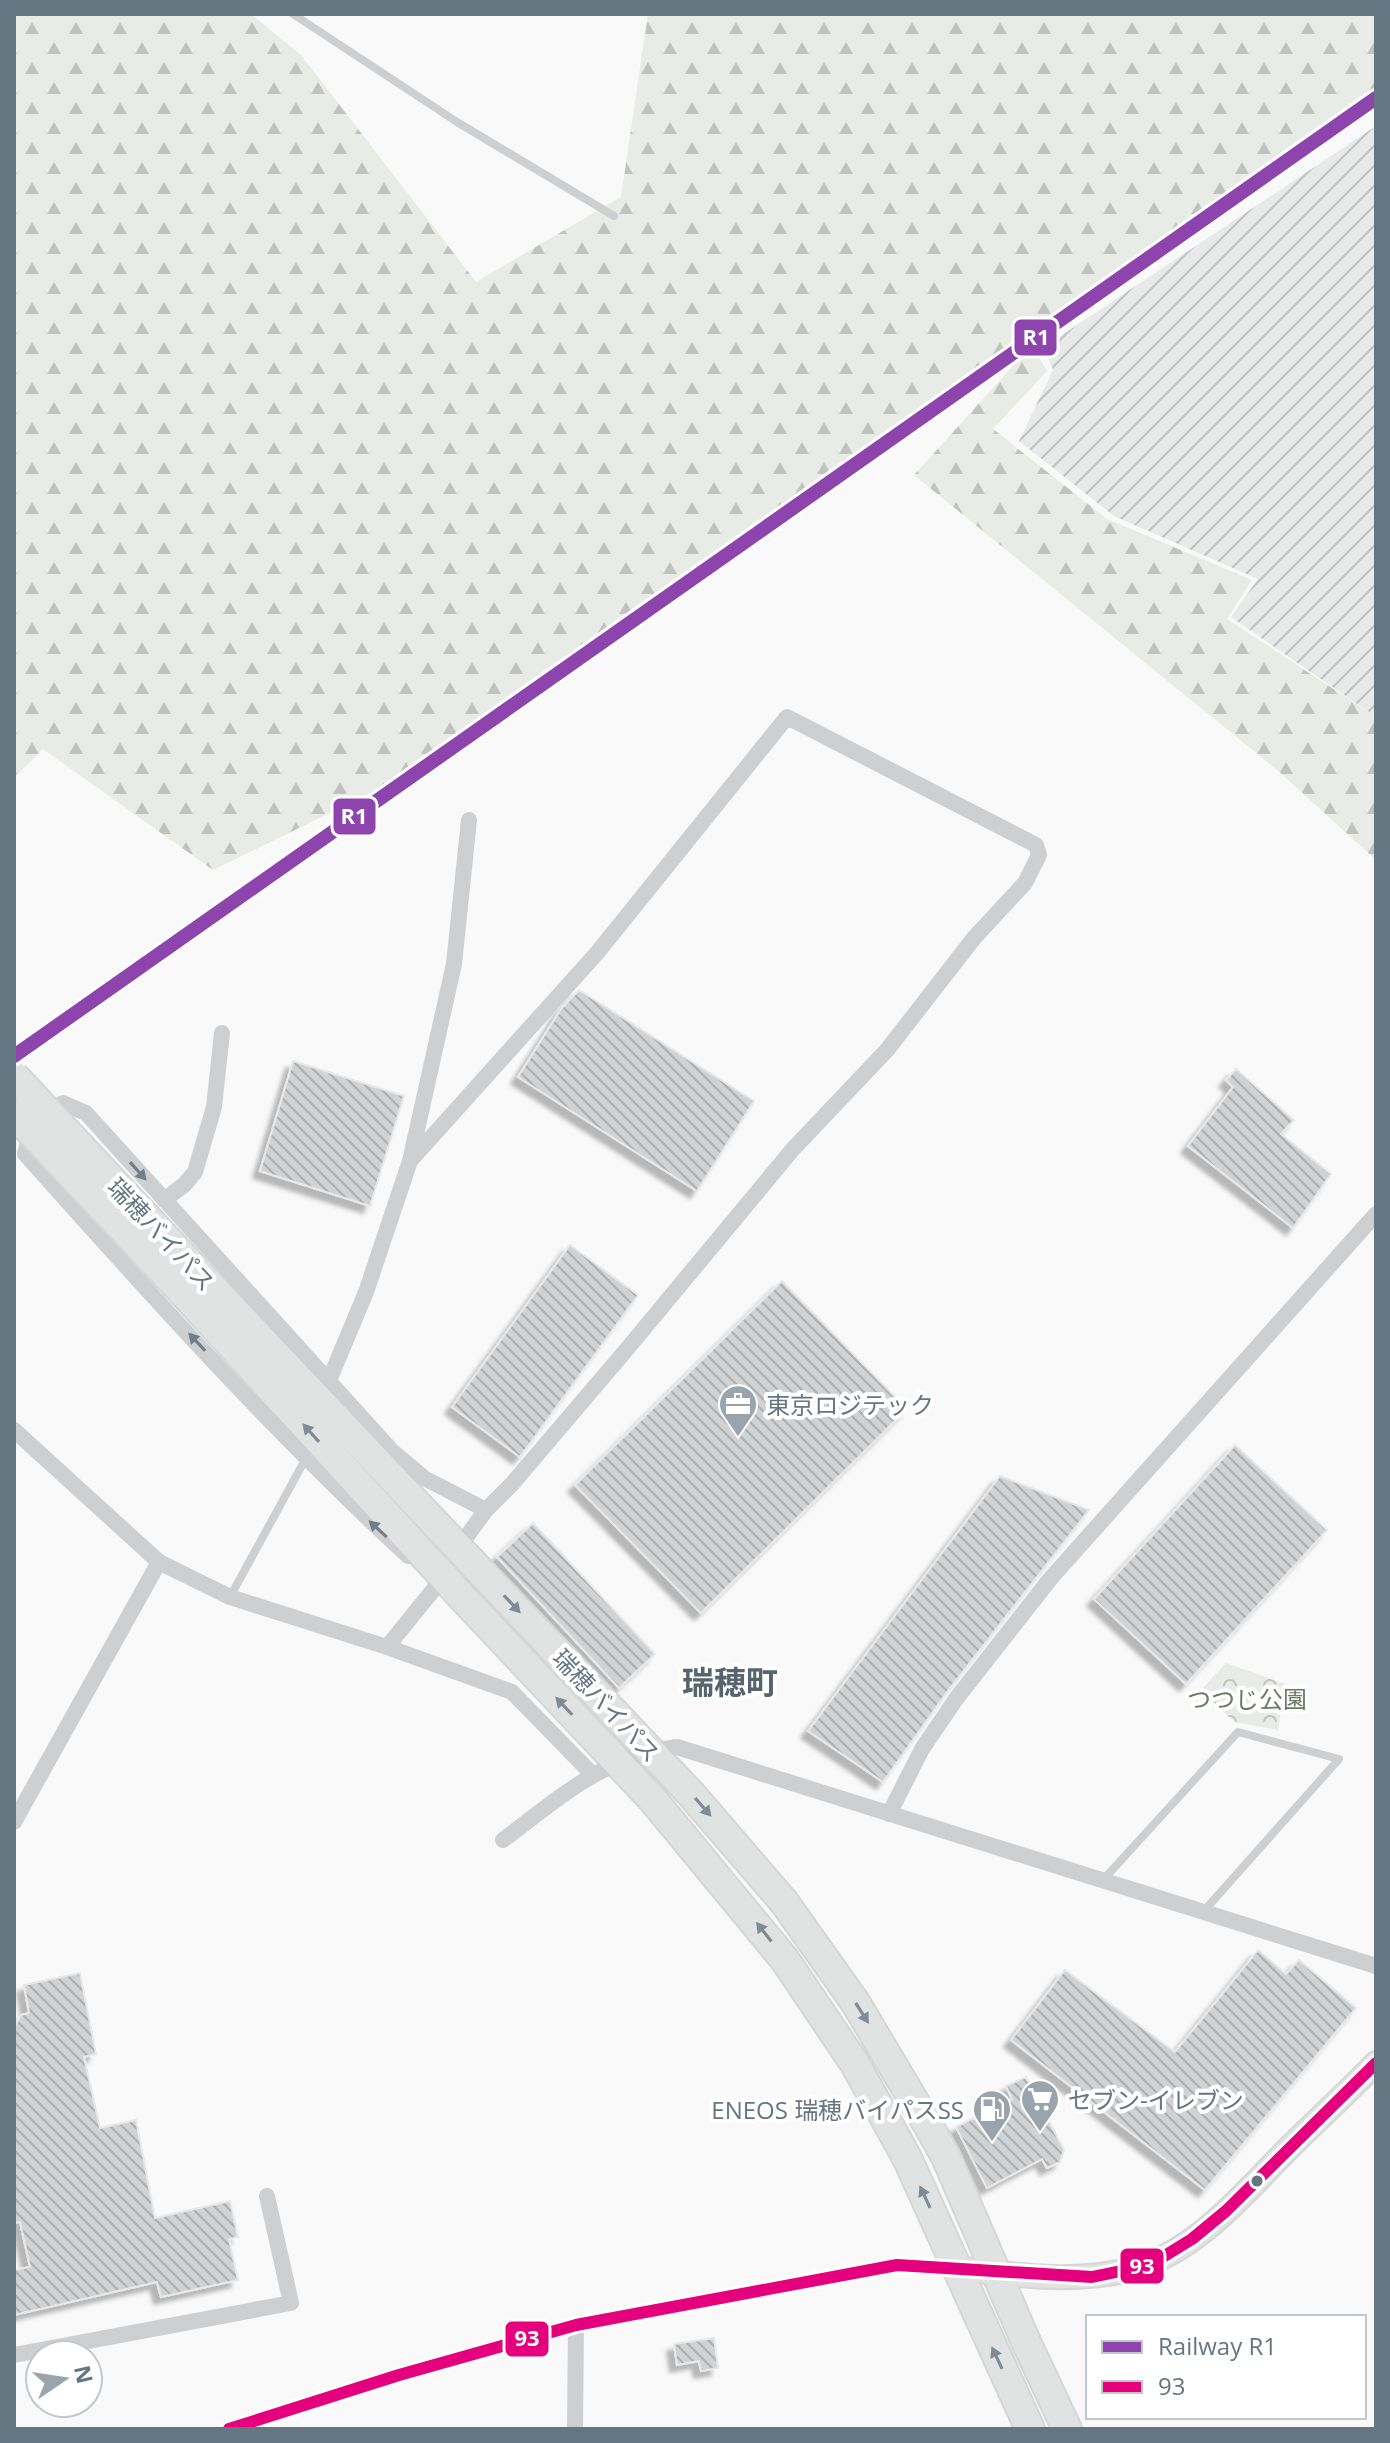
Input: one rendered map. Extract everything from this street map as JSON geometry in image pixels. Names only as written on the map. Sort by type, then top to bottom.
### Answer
[{"type":"highway","name":"瑞穂バイパス","points":[[14,1076],[449,1590],[605,1768],[653,1800],[748,1912],[810,1995],[855,2064],[900,2145],[1030,2429]]},
{"type":"highway","name":"瑞穂バイパス","points":[[14,1114],[459,1547],[691,1794],[784,1902],[855,2002],[946,2157],[1067,2429]]},
{"type":"street","points":[[410,1161],[597,953],[787,717],[1036,845],[1039,855],[1025,883],[974,938],[887,1050],[793,1149],[636,1339],[512,1484],[486,1510],[459,1547]]},
{"type":"street","points":[[328,1383],[366,1292],[410,1161],[454,964],[469,820]]},
{"type":"street","points":[[164,1200],[195,1172],[214,1107],[222,1033]]},
{"type":"street","points":[[387,1647],[449,1590],[306,1457],[126,1267],[25,1154],[33,1125],[63,1103],[86,1113],[393,1452],[424,1478],[486,1510]]},
{"type":"street","points":[[889,1814],[930,1736],[1051,1578],[1376,1214]]},
{"type":"street","points":[[14,1430],[159,1562],[230,1597],[387,1647],[512,1692],[605,1768]]},
{"type":"street","points":[[14,1822],[159,1562]]},
{"type":"street","points":[[503,1840],[605,1768],[649,1751],[677,1747],[1376,1966]]},
{"type":"street","points":[[229,2429],[399,2375],[576,2325],[897,2265],[1092,2277],[1122,2272],[1158,2260],[1192,2239],[1226,2211],[1376,2063]]},
{"type":"street","points":[[14,2355],[291,2303],[267,2196]]},
{"type":"street","points":[[575,2429],[576,2325]]},
{"type":"lane","points":[[293,14],[457,122],[614,216]]},
{"type":"lane","points":[[230,1597],[306,1457]]},
{"type":"lane","points":[[1102,1880],[1238,1732],[1339,1759],[1203,1912]]},
{"type":"shaded area","points":[[1376,126],[1376,717],[1231,617],[1258,579],[1114,516],[1019,441],[1053,370],[1044,347]]},
{"type":"green space","points":[[14,14],[251,14],[301,55],[476,282],[621,197],[648,14],[1376,14],[1376,94],[1000,352],[383,787],[213,870],[43,749],[14,778]]},
{"type":"green space","points":[[1032,345],[1047,371],[993,429],[1107,519],[1252,580],[1227,619],[1376,717],[1376,860],[1276,769],[914,475]]},
{"type":"green space","name":"つつじ公園","points":[[1226,1663],[1285,1684],[1278,1730],[1235,1722],[1200,1691]]},
{"type":"building","points":[[579,990],[754,1101],[697,1191],[518,1077],[561,1009]]},
{"type":"building","points":[[293,1061],[404,1096],[370,1206],[260,1171]]},
{"type":"building","points":[[1236,1069],[1294,1120],[1281,1134],[1331,1174],[1293,1228],[1188,1146],[1233,1087],[1226,1080]]},
{"type":"building","points":[[570,1245],[638,1295],[520,1457],[452,1407]]},
{"type":"building","points":[[782,1281],[907,1409],[701,1613],[575,1485]]},
{"type":"building","points":[[1235,1445],[1327,1530],[1186,1684],[1094,1599]]},
{"type":"building","points":[[1000,1476],[1089,1510],[947,1692],[883,1782],[808,1731]]},
{"type":"building","points":[[533,1523],[655,1654],[619,1688],[497,1557]]},
{"type":"building","points":[[1258,1950],[1286,1974],[1299,1960],[1356,2008],[1205,2190],[1011,2040],[1065,1970],[1175,2052]]},
{"type":"building","points":[[80,1973],[96,2054],[84,2057],[100,2128],[136,2120],[155,2218],[230,2201],[238,2237],[229,2239],[238,2280],[161,2297],[157,2282],[14,2315],[14,2270],[30,2267],[20,2222],[14,2223],[14,2028],[21,2015],[29,2013],[24,1985]]},
{"type":"building","points":[[1026,2077],[1064,2150],[1060,2162],[1047,2168],[1042,2159],[987,2188],[956,2127],[1012,2099],[1006,2086]]},
{"type":"building","points":[[714,2338],[718,2368],[701,2371],[699,2361],[677,2365],[674,2344]]},
{"type":"rail line","name":"R1","points":[[14,1056],[1376,98]]},
{"type":"transit line","name":"93","points":[[229,2429],[399,2375],[576,2325],[897,2265],[1092,2277],[1140,2267],[1192,2239],[1226,2211],[1376,2063]]},
{"type":"place","name":"東京ロジテック","points":[[738,1438]]},
{"type":"place","name":"セブン-イレブン","points":[[1040,2133]]},
{"type":"place","name":"ENEOS 瑞穂バイパスSS","points":[[992,2143]]},
{"type":"district","name":"瑞穂町","points":[[730,1681]]}]
